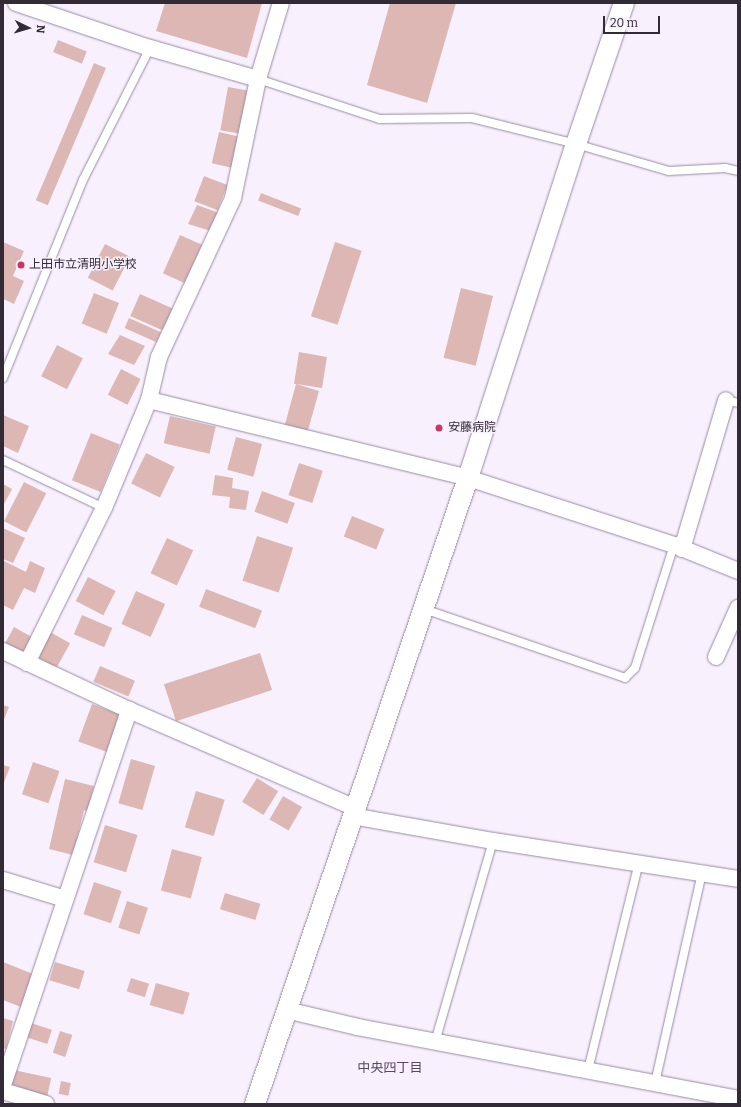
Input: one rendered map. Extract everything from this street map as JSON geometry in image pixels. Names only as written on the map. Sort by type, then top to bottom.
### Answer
[{"type":"street","points":[[16,3],[150,48],[258,79]]},
{"type":"street","points":[[27,663],[104,508],[149,400],[159,357],[233,198],[258,79],[282,3]]},
{"type":"street","points":[[255,1104],[468,478],[576,144],[624,3]]},
{"type":"street","points":[[149,400],[468,478],[678,547],[738,571]]},
{"type":"street","points":[[678,547],[732,401]]},
{"type":"street","points":[[716,657],[738,608]]},
{"type":"street","points":[[3,651],[354,812],[493,841],[738,878]]},
{"type":"street","points":[[3,1085],[129,710]]},
{"type":"street","points":[[3,880],[65,899]]},
{"type":"street","points":[[286,1010],[435,1042],[738,1099]]},
{"type":"street","points":[[3,1091],[46,1104]]},
{"type":"lane","points":[[3,378],[83,180],[150,48]]},
{"type":"lane","points":[[258,79],[380,118],[472,118],[576,144],[669,171],[725,168],[738,171]]},
{"type":"lane","points":[[3,460],[104,508]]},
{"type":"lane","points":[[423,608],[625,678],[635,668],[678,547]]},
{"type":"lane","points":[[435,1042],[493,841]]},
{"type":"lane","points":[[588,1070],[639,864]]},
{"type":"lane","points":[[655,1083],[702,873]]},
{"type":"building","points":[[165,3],[262,3],[247,58],[156,31]]},
{"type":"building","points":[[390,3],[456,3],[427,103],[367,85]]},
{"type":"building","points":[[58,40],[87,52],[82,64],[53,52]]},
{"type":"building","points":[[94,63],[106,68],[48,205],[36,200]]},
{"type":"building","points":[[228,87],[251,91],[243,134],[220,130]]},
{"type":"building","points":[[219,132],[241,137],[234,168],[212,163]]},
{"type":"building","points":[[204,176],[227,185],[218,210],[194,201]]},
{"type":"building","points":[[261,193],[301,208],[298,216],[258,200]]},
{"type":"building","points":[[197,205],[219,213],[211,231],[188,224]]},
{"type":"building","points":[[180,235],[202,245],[185,283],[163,273]]},
{"type":"building","points":[[3,242],[24,251],[13,276],[24,281],[14,304],[3,299]]},
{"type":"building","points":[[335,242],[362,251],[338,325],[311,316]]},
{"type":"building","points":[[105,244],[130,257],[113,291],[88,278]]},
{"type":"building","points":[[461,288],[493,296],[476,366],[444,358]]},
{"type":"building","points":[[94,293],[119,303],[107,334],[82,324]]},
{"type":"building","points":[[140,294],[178,311],[169,333],[130,316]]},
{"type":"building","points":[[129,318],[161,332],[156,342],[125,328]]},
{"type":"building","points":[[120,335],[145,346],[134,365],[108,354]]},
{"type":"building","points":[[57,345],[83,358],[67,389],[41,376]]},
{"type":"building","points":[[299,352],[327,357],[322,388],[294,384]]},
{"type":"building","points":[[121,369],[141,379],[127,405],[108,395]]},
{"type":"building","points":[[296,384],[319,391],[307,434],[284,428]]},
{"type":"building","points":[[3,415],[29,426],[18,453],[3,446]]},
{"type":"building","points":[[170,416],[216,427],[209,454],[164,443]]},
{"type":"building","points":[[91,433],[120,445],[101,492],[72,480]]},
{"type":"building","points":[[236,437],[262,444],[253,477],[227,470]]},
{"type":"building","points":[[146,453],[175,467],[160,498],[131,484]]},
{"type":"building","points":[[299,463],[323,471],[312,503],[288,495]]},
{"type":"building","points":[[215,475],[233,478],[232,488],[249,491],[246,510],[229,508],[230,497],[212,495]]},
{"type":"building","points":[[24,482],[46,493],[26,533],[4,521]]},
{"type":"building","points":[[3,484],[12,489],[3,506]]},
{"type":"building","points":[[262,491],[295,503],[287,524],[254,512]]},
{"type":"building","points":[[352,516],[384,529],[376,550],[344,536]]},
{"type":"building","points":[[3,528],[25,538],[13,563],[3,559]]},
{"type":"building","points":[[257,536],[293,548],[279,592],[242,581]]},
{"type":"building","points":[[167,538],[193,550],[177,586],[151,573]]},
{"type":"building","points":[[4,561],[26,572],[30,561],[45,568],[35,593],[24,588],[13,610],[3,605]]},
{"type":"building","points":[[88,577],[116,591],[103,615],[76,601]]},
{"type":"building","points":[[206,589],[262,611],[255,628],[199,607]]},
{"type":"building","points":[[136,591],[165,604],[151,637],[121,624]]},
{"type":"building","points":[[82,615],[112,628],[104,647],[74,634]]},
{"type":"building","points":[[14,627],[32,637],[24,653],[5,643]]},
{"type":"building","points":[[50,632],[70,643],[57,668],[36,656]]},
{"type":"building","points":[[260,653],[272,690],[176,721],[164,684]]},
{"type":"building","points":[[100,666],[135,681],[128,696],[93,682]]},
{"type":"building","points":[[92,704],[122,715],[108,753],[78,742]]},
{"type":"building","points":[[3,705],[9,707],[3,722]]},
{"type":"building","points":[[131,759],[155,766],[142,810],[118,803]]},
{"type":"building","points":[[33,762],[59,771],[48,803],[22,794]]},
{"type":"building","points":[[3,765],[10,767],[3,785]]},
{"type":"building","points":[[257,778],[278,791],[263,815],[242,802]]},
{"type":"building","points":[[65,779],[94,786],[88,811],[84,810],[73,855],[49,849]]},
{"type":"building","points":[[196,791],[225,800],[214,836],[185,827]]},
{"type":"building","points":[[283,796],[302,807],[289,830],[270,819]]},
{"type":"building","points":[[105,825],[138,835],[126,872],[94,862]]},
{"type":"building","points":[[172,849],[202,857],[191,899],[161,891]]},
{"type":"building","points":[[94,882],[122,891],[111,923],[83,914]]},
{"type":"building","points":[[225,893],[260,904],[255,920],[220,909]]},
{"type":"building","points":[[127,901],[148,908],[139,934],[118,928]]},
{"type":"building","points":[[3,962],[33,974],[21,1007],[3,1000]]},
{"type":"building","points":[[55,962],[85,971],[79,989],[49,980]]},
{"type":"building","points":[[131,978],[149,984],[145,997],[127,991]]},
{"type":"building","points":[[156,983],[190,993],[183,1015],[150,1005]]},
{"type":"building","points":[[3,1018],[13,1021],[6,1049],[3,1048]]},
{"type":"building","points":[[31,1023],[52,1030],[47,1044],[26,1037]]},
{"type":"building","points":[[60,1031],[72,1035],[65,1057],[53,1053]]},
{"type":"building","points":[[14,1070],[51,1078],[47,1096],[10,1089]]},
{"type":"building","points":[[61,1081],[71,1083],[68,1096],[59,1094]]},
{"type":"place","name":"上田市立清明小学校","points":[[21,265]]},
{"type":"place","name":"安藤病院","points":[[439,428]]},
{"type":"district","name":"中央四丁目","points":[[390,1068]]}]
